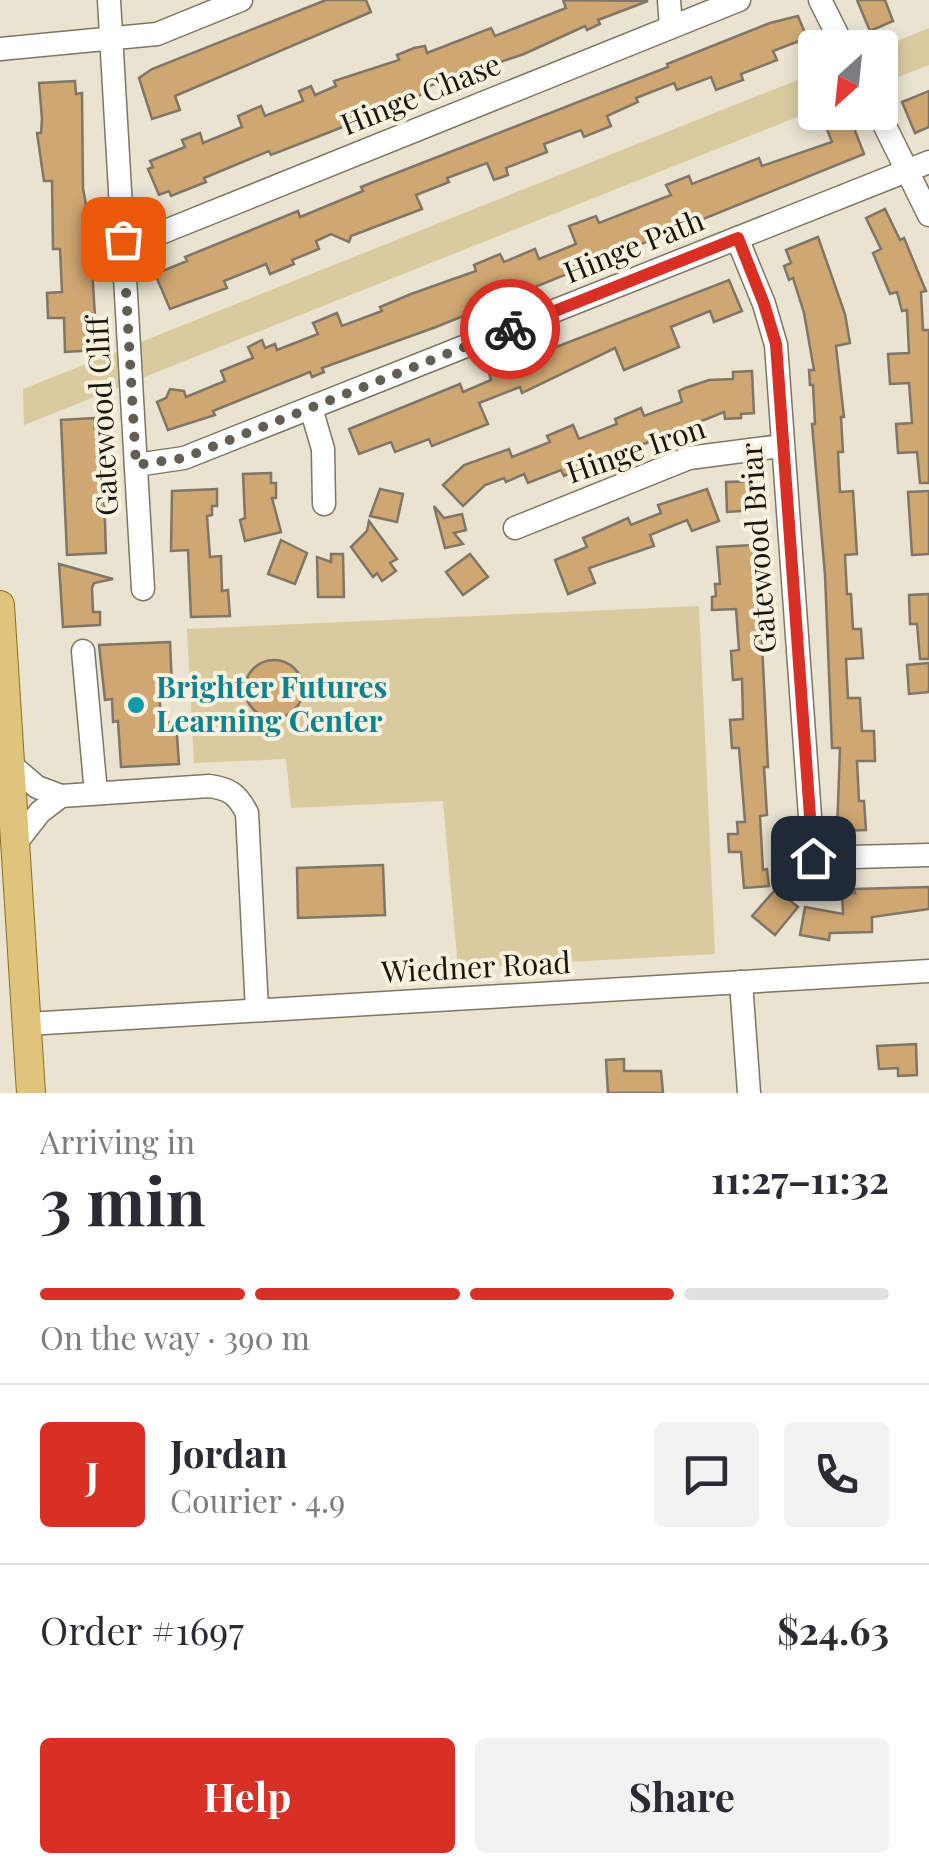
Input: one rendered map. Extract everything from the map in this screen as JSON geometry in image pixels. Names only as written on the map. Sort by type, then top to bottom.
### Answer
[{"type":"main road","points":[[0,605],[30,1093]]},
{"type":"street","name":"Gatewood Cliff","points":[[108,0],[142,589]]},
{"type":"street","points":[[0,49],[157,34],[241,0]]},
{"type":"street","points":[[669,0],[671,27]]},
{"type":"street","name":"Hinge Chase","points":[[123,239],[158,234],[739,0]]},
{"type":"street","points":[[820,0],[835,30]]},
{"type":"street","points":[[891,130],[918,166],[929,215]]},
{"type":"street","name":"Hinge Path","points":[[136,465],[184,458],[918,166]]},
{"type":"street","name":"Gatewood Briar","points":[[738,238],[776,344],[813,858],[929,855]]},
{"type":"street","points":[[311,408],[322,448],[324,504]]},
{"type":"street","name":"Hinge Iron","points":[[515,528],[689,458],[781,446]]},
{"type":"street","points":[[84,651],[96,793]]},
{"type":"street","points":[[10,764],[37,786],[61,796],[229,788],[247,813],[257,1010]]},
{"type":"street","points":[[16,844],[40,812],[61,796]]},
{"type":"street","name":"Wiedner Road","points":[[27,1024],[929,972]]},
{"type":"street","points":[[742,982],[750,1093]]},
{"type":"shaded area","points":[[929,28],[929,65],[898,77],[898,41]]},
{"type":"shaded area","points":[[798,80],[798,117],[24,425],[23,389]]},
{"type":"shaded area","points":[[699,606],[715,954],[458,968],[443,801],[291,808],[286,759],[194,763],[187,629]]},
{"type":"building","points":[[326,0],[366,0],[371,12],[175,96],[180,110],[152,119],[139,78],[152,69]]},
{"type":"building","points":[[563,0],[648,1],[598,20],[600,24],[587,30],[585,26],[524,54],[471,72],[472,75],[460,80],[458,75],[427,87],[429,92],[364,115],[365,118],[330,132],[271,155],[269,151],[171,196],[169,191],[159,195],[148,169],[153,167],[150,161],[185,147],[182,140],[200,133],[203,143],[242,127],[238,116],[261,106],[265,116],[303,101],[299,91],[311,86],[315,95],[336,86],[334,81],[399,60],[397,55],[414,48],[425,46],[427,53],[491,28],[495,36],[566,8]]},
{"type":"building","points":[[857,0],[885,0],[893,21],[870,30]]},
{"type":"building","points":[[798,16],[804,30],[798,30],[798,41],[773,51],[777,60],[741,74],[743,80],[716,90],[711,77],[677,90],[674,83],[636,98],[638,102],[607,116],[611,126],[584,137],[581,130],[544,144],[547,152],[506,168],[508,175],[494,180],[487,163],[447,178],[449,182],[416,195],[422,209],[351,236],[349,242],[331,234],[316,241],[319,249],[292,260],[294,264],[270,274],[266,264],[224,281],[227,288],[170,309],[155,274],[187,261],[185,257],[298,211],[300,217],[363,191],[361,187],[770,23]]},
{"type":"building","points":[[75,81],[76,94],[82,93],[83,188],[89,222],[88,267],[92,267],[97,350],[65,352],[64,318],[48,318],[47,293],[62,292],[60,249],[53,249],[52,181],[44,181],[37,133],[41,133],[42,119],[39,83]]},
{"type":"building","points":[[929,91],[929,127],[915,133],[902,102]]},
{"type":"building","points":[[827,130],[855,130],[864,154],[436,327],[322,368],[324,372],[312,377],[310,372],[213,411],[215,415],[168,430],[157,402],[166,398],[170,389],[184,391],[186,397],[225,381],[221,371],[253,358],[248,347],[262,340],[265,348],[275,344],[277,350],[318,334],[313,323],[337,313],[342,326],[382,311],[380,307],[411,294],[476,271],[474,265],[500,254],[504,262],[535,249],[539,259],[576,244],[569,226],[596,216],[599,223],[671,195],[666,185],[689,176],[692,184],[759,158],[762,166],[832,142]]},
{"type":"building","points":[[885,209],[900,240],[904,238],[926,291],[921,292],[923,330],[929,330],[929,483],[920,483],[917,452],[898,453],[896,424],[912,423],[909,383],[890,384],[888,354],[909,353],[907,310],[902,311],[897,292],[890,294],[873,253],[881,249],[866,218]]},
{"type":"building","points":[[818,237],[845,314],[850,343],[836,346],[844,417],[843,452],[838,452],[840,492],[853,491],[857,554],[845,555],[847,594],[851,594],[853,629],[861,629],[863,658],[846,659],[848,698],[860,698],[862,731],[874,731],[875,761],[857,761],[859,801],[864,801],[866,830],[837,831],[840,748],[832,748],[825,575],[809,370],[814,370],[804,313],[793,278],[789,280],[784,266],[791,263],[786,250]]},
{"type":"building","points":[[729,280],[742,311],[714,322],[710,311],[671,327],[679,347],[624,370],[615,348],[522,393],[520,387],[479,403],[488,424],[432,446],[429,439],[395,452],[391,442],[359,454],[349,429],[460,384],[463,392],[491,380],[489,373]]},
{"type":"building","points":[[752,371],[754,413],[741,414],[741,418],[725,419],[724,412],[564,476],[561,470],[528,483],[524,474],[506,482],[504,478],[485,485],[463,506],[443,485],[464,465],[509,449],[512,457],[550,442],[547,436],[573,425],[579,439],[617,424],[615,419],[641,408],[644,416],[682,402],[679,391],[685,388],[709,380],[733,379],[733,372]]},
{"type":"building","points":[[94,418],[95,430],[102,430],[106,553],[67,555],[61,420]]},
{"type":"building","points":[[271,473],[271,483],[276,483],[276,498],[272,498],[281,532],[245,541],[240,520],[245,518],[243,474]]},
{"type":"building","points":[[755,481],[756,510],[727,512],[726,482]]},
{"type":"building","points":[[217,489],[217,506],[212,506],[212,515],[207,516],[210,557],[221,556],[222,591],[228,590],[230,616],[191,617],[188,550],[171,551],[172,491]]},
{"type":"building","points":[[380,489],[403,494],[397,522],[370,516]]},
{"type":"building","points":[[707,489],[719,521],[692,531],[687,520],[650,535],[654,546],[589,568],[595,583],[568,594],[555,560],[587,547],[583,538],[628,518],[631,525],[661,513],[658,505]]},
{"type":"building","points":[[929,491],[929,554],[912,555],[908,492]]},
{"type":"building","points":[[434,506],[444,518],[462,514],[466,530],[454,533],[463,544],[445,548]]},
{"type":"building","points":[[369,521],[397,559],[390,563],[396,571],[382,581],[377,573],[373,577],[351,547],[367,531]]},
{"type":"building","points":[[281,540],[307,553],[295,584],[268,574]]},
{"type":"building","points":[[753,545],[755,582],[759,582],[768,767],[764,767],[767,815],[760,816],[763,870],[767,869],[769,886],[744,888],[741,852],[729,852],[728,834],[738,834],[737,822],[745,822],[739,748],[732,748],[730,720],[743,719],[742,679],[733,680],[731,651],[739,650],[736,609],[712,610],[712,597],[716,596],[715,584],[720,584],[717,547]]},
{"type":"building","points":[[331,554],[343,554],[344,597],[318,597],[317,557],[331,562]]},
{"type":"building","points":[[470,554],[488,577],[463,595],[446,572]]},
{"type":"building","points":[[59,564],[113,579],[94,583],[92,588],[93,612],[100,612],[100,625],[63,627]]},
{"type":"building","points":[[929,594],[929,659],[920,659],[917,624],[910,624],[909,595]]},
{"type":"building","name":"Brighter Futures Learning Center","points":[[170,642],[172,687],[159,688],[161,723],[176,722],[179,764],[121,767],[118,721],[113,722],[112,699],[105,700],[99,645]]},
{"type":"building","points":[[274,660],[294,669],[303,689],[294,709],[274,718],[254,709],[245,689],[254,669]]},
{"type":"building","points":[[929,663],[929,692],[909,694],[907,665]]},
{"type":"building","points":[[383,865],[385,915],[298,918],[297,868]]},
{"type":"building","points":[[929,887],[929,909],[872,917],[872,932],[830,933],[829,940],[800,935],[805,907],[843,914],[842,894],[855,893],[854,889]]},
{"type":"building","points":[[776,889],[798,907],[775,935],[752,916]]},
{"type":"building","points":[[916,1044],[917,1075],[898,1076],[898,1068],[879,1069],[877,1046]]},
{"type":"building","points":[[624,1059],[624,1071],[661,1071],[663,1093],[608,1093],[606,1060]]},
{"type":"way so far","points":[[123,239],[136,465],[184,458],[510,329]]},
{"type":"place","name":"Brighter Futures Learning Center","points":[[136,705]]},
{"type":"route","points":[[510,329],[738,238],[776,344],[813,858]]}]
